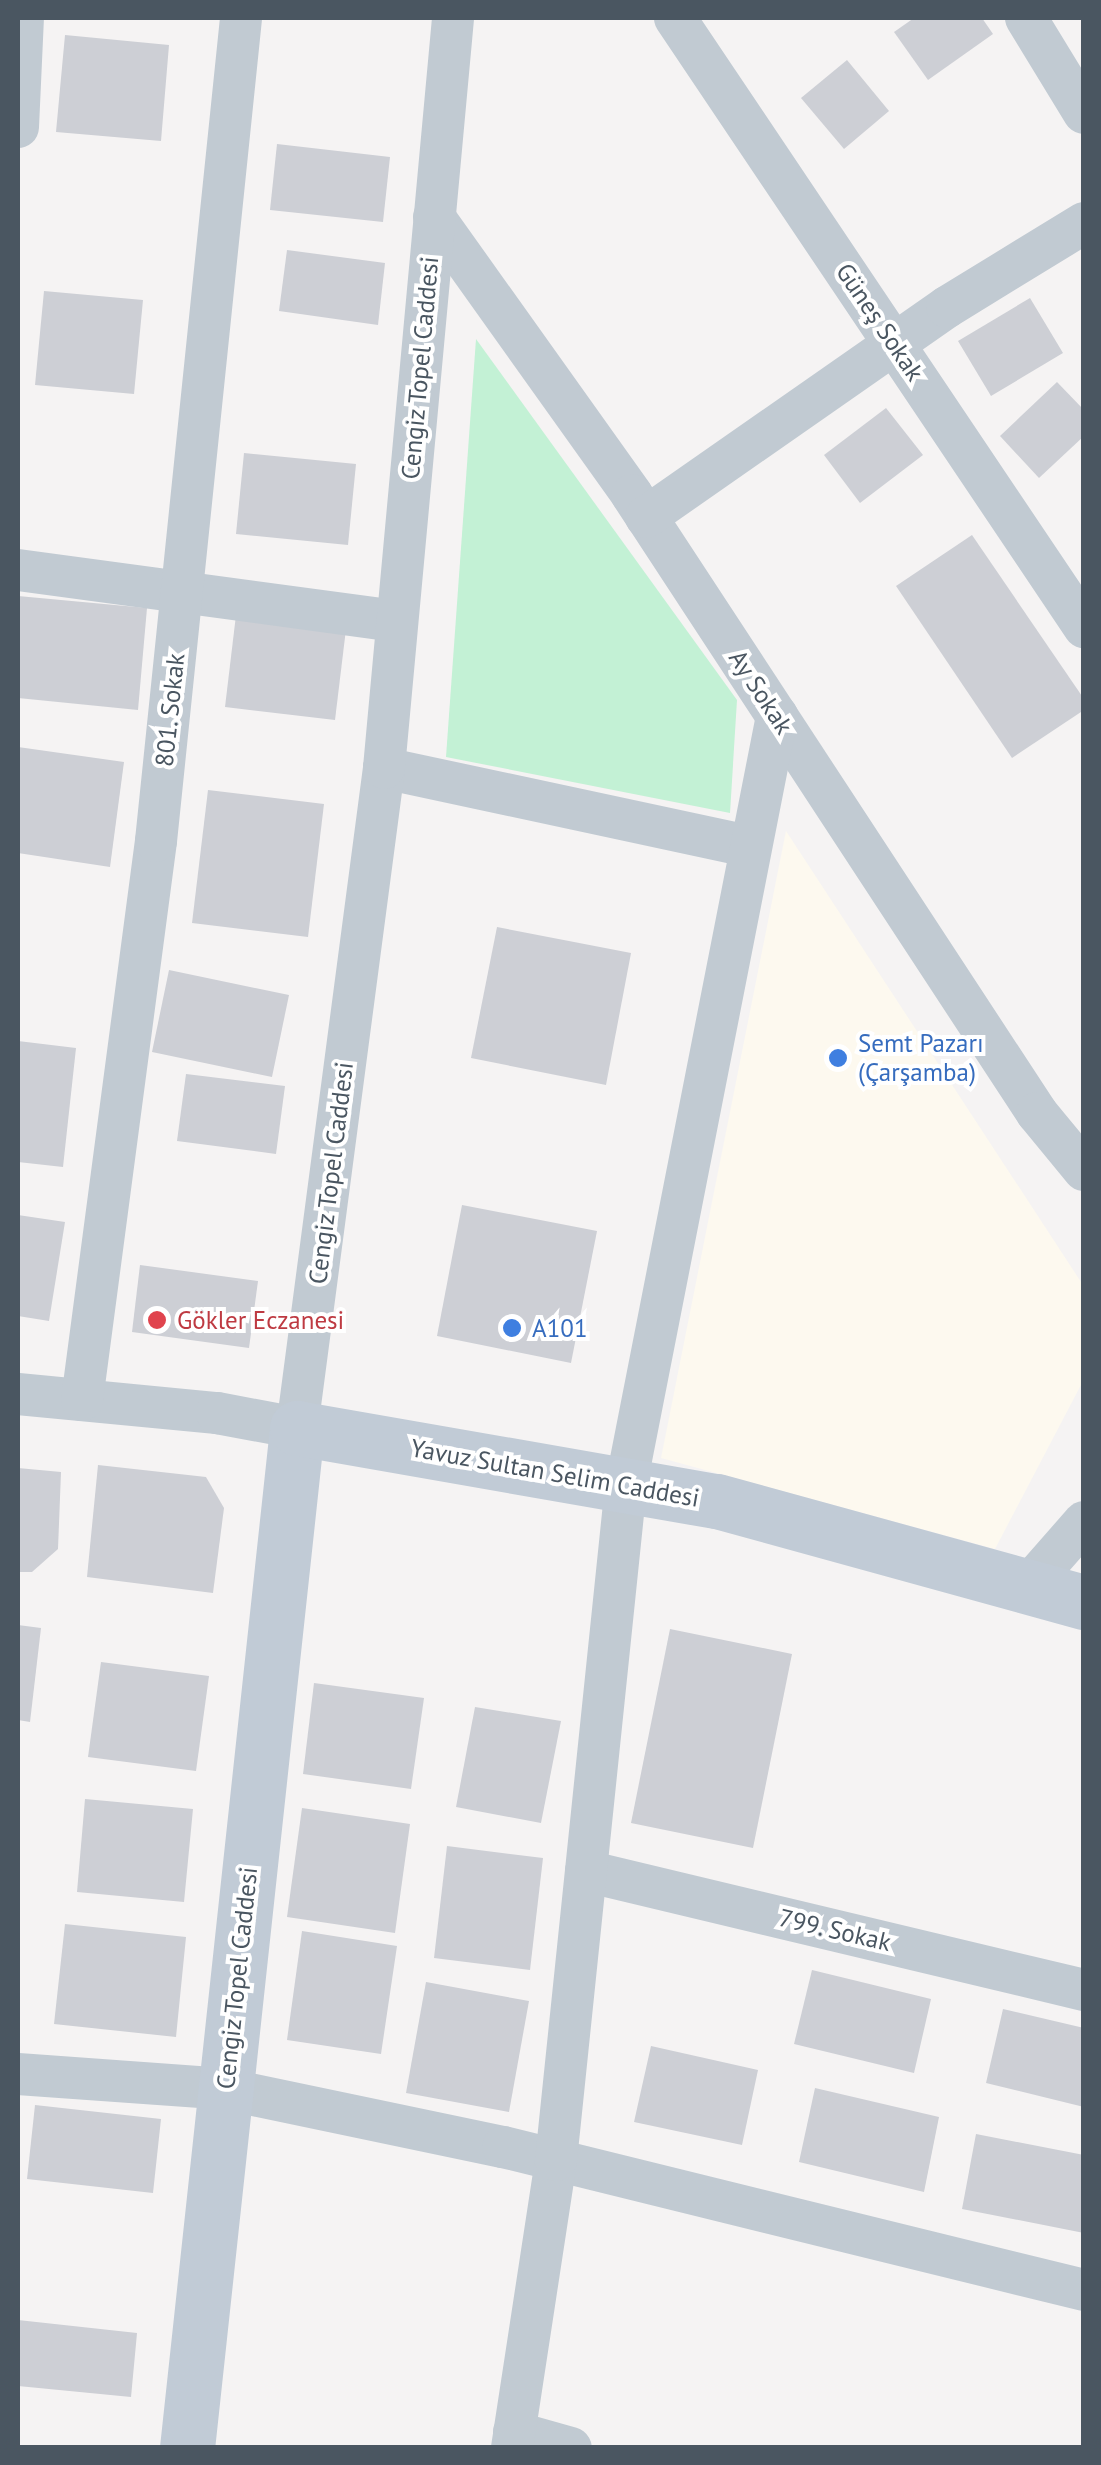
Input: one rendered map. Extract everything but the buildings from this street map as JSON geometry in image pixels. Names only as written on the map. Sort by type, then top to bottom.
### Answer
[{"type":"street","points":[[18,127],[23,18]]},
{"type":"street","name":"801. Sokak","points":[[82,1400],[182,592],[240,18]]},
{"type":"street","name":"Cengiz Topel Caddesi","points":[[187,2448],[297,1428],[384,768],[453,18]]},
{"type":"street","name":"Güneş Sokak","points":[[675,18],[1084,627]]},
{"type":"street","points":[[1026,18],[1084,113]]},
{"type":"street","name":"Ay Sokak","points":[[434,217],[646,517],[1037,1113],[1084,1170]]},
{"type":"street","points":[[646,517],[895,343],[1084,223]]},
{"type":"street","points":[[18,570],[397,621]]},
{"type":"street","points":[[571,2448],[513,2440],[556,2160],[626,1485],[777,716]]},
{"type":"street","points":[[384,768],[750,847]]},
{"type":"street","name":"Yavuz Sultan Selim Caddesi","points":[[18,1394],[297,1428],[717,1501],[1084,1602]]},
{"type":"street","points":[[1028,1586],[1084,1522]]},
{"type":"street","name":"799. Sokak","points":[[586,1871],[1084,1990]]},
{"type":"street","points":[[18,2074],[225,2090],[556,2160],[1084,2290]]},
{"type":"shaded area","name":"Semt Pazarı (Çarşamba)","points":[[786,831],[1083,1285],[1083,1381],[995,1549],[661,1458]]},
{"type":"green space","points":[[476,339],[737,700],[730,813],[446,757]]},
{"type":"place","name":"Semt Pazarı (Çarşamba)","points":[[838,1058]]},
{"type":"place","name":"Gökler Eczanesi","points":[[157,1320]]},
{"type":"place","name":"A101","points":[[512,1328]]}]
